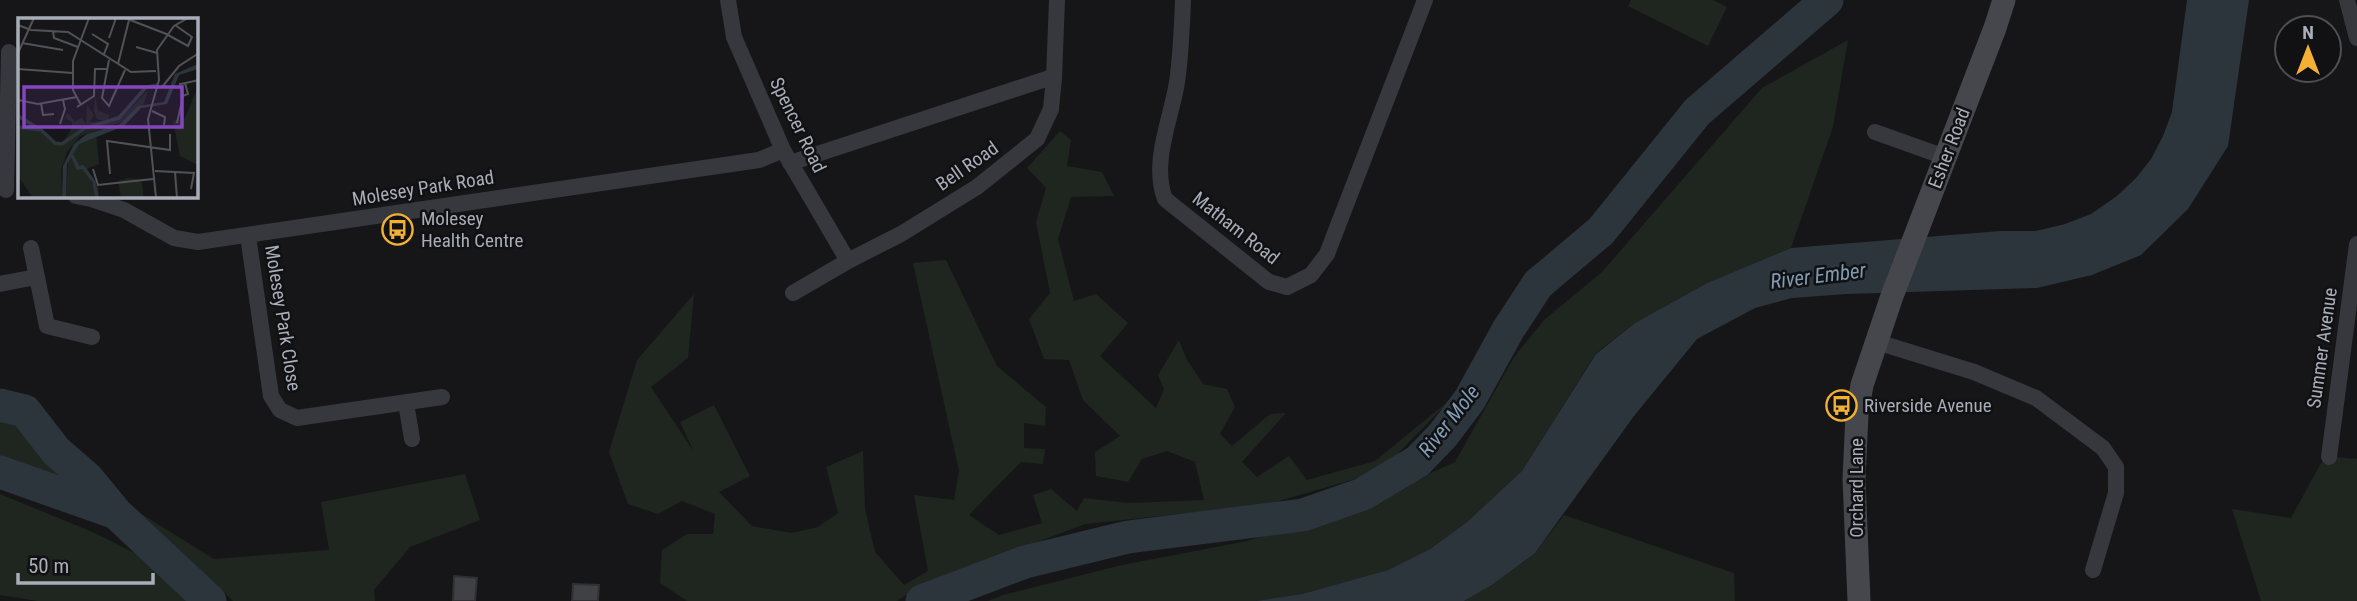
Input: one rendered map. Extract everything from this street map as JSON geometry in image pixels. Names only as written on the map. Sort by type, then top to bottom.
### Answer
[{"type":"main road","name":"Esher Road","points":[[1892,296],[1996,28],[2004,0]]},
{"type":"main road","name":"Orchard Lane","points":[[1859,601],[1854,516],[1857,414],[1862,385],[1892,296]]},
{"type":"street","name":"Spencer Road","points":[[728,0],[734,37],[787,157],[848,261]]},
{"type":"street","name":"Bell Road","points":[[793,293],[901,234],[976,187],[1037,139],[1047,121],[1054,78],[1057,0]]},
{"type":"street","name":"Matham Road","points":[[1183,0],[1177,80],[1159,166],[1159,184],[1165,199],[1264,278],[1287,287],[1311,275],[1326,254],[1425,0]]},
{"type":"street","points":[[2347,0],[2357,38]]},
{"type":"street","points":[[9,52],[9,190]]},
{"type":"street","name":"Molesey Park Road","points":[[91,198],[124,210],[174,238],[198,243],[787,157],[1054,78]]},
{"type":"street","points":[[1875,132],[1945,157]]},
{"type":"street","name":"Molesey Park Close","points":[[248,236],[271,396],[280,410],[298,418],[442,397]]},
{"type":"street","name":"Summer Avenue","points":[[2329,457],[2357,244]]},
{"type":"street","points":[[31,248],[47,326],[92,337]]},
{"type":"street","points":[[0,284],[36,277]]},
{"type":"street","points":[[1877,342],[1974,372],[2036,398],[2103,448],[2116,467],[2116,493],[2093,570]]},
{"type":"street","points":[[406,402],[412,439]]},
{"type":"shaded area","points":[[1631,0],[1713,0],[1727,7],[1708,46],[1628,6]]},
{"type":"shaded area","points":[[1848,40],[1833,127],[1791,248],[1707,283],[1635,323],[1596,353],[1522,471],[1467,522],[1430,549],[1388,570],[1302,594],[1256,601],[988,601],[1122,565],[1247,541],[1363,504],[1455,462],[1514,357],[1545,319],[1602,272],[1762,88]]},
{"type":"shaded area","points":[[1060,131],[1071,140],[1067,166],[1102,172],[1114,196],[1071,197],[1058,239],[1074,301],[1096,294],[1128,323],[1100,356],[1156,408],[1164,389],[1158,375],[1179,340],[1186,358],[1203,384],[1227,389],[1235,407],[1220,434],[1232,446],[1270,414],[1286,413],[1242,462],[1257,477],[1289,456],[1307,480],[1375,461],[1452,398],[1380,472],[1265,505],[1085,524],[918,587],[897,601],[687,601],[660,583],[662,550],[687,534],[713,534],[715,514],[682,501],[658,514],[628,504],[609,452],[637,360],[694,294],[688,358],[651,387],[694,452],[680,422],[714,405],[750,476],[719,492],[752,526],[791,533],[818,527],[838,513],[826,467],[863,451],[865,509],[875,552],[904,585],[928,571],[914,495],[954,500],[959,471],[913,263],[946,260],[997,366],[1046,407],[1045,426],[1024,423],[1024,448],[1045,449],[1043,464],[1021,462],[969,515],[999,535],[1042,523],[1033,495],[1051,489],[1077,511],[1084,498],[1129,503],[1204,500],[1195,462],[1167,451],[1142,459],[1128,482],[1096,476],[1095,452],[1120,436],[1083,400],[1069,360],[1044,359],[1029,319],[1050,293],[1036,222],[1046,188],[1027,168]]},
{"type":"shaded area","points":[[0,420],[16,421],[86,494],[0,458]]},
{"type":"shaded area","points":[[2336,457],[2357,459],[2357,601],[2261,601],[2232,509],[2291,518],[2321,463]]},
{"type":"shaded area","points":[[465,474],[480,520],[410,547],[374,590],[375,601],[233,601],[140,513],[214,559],[329,550],[321,502]]},
{"type":"shaded area","points":[[0,494],[95,533],[164,568],[195,601],[38,601],[0,595]]},
{"type":"shaded area","points":[[1564,515],[1734,573],[1735,601],[1464,601],[1492,585],[1535,553]]},
{"type":"water","name":"River Ember","points":[[2187,0],[2249,0],[2228,146],[2188,209],[2141,255],[2092,275],[2037,288],[1847,294],[1792,298],[1755,308],[1697,339],[1634,416],[1535,553],[1492,585],[1464,601],[1256,601],[1302,594],[1388,570],[1430,549],[1467,522],[1522,471],[1596,354],[1635,323],[1707,283],[1791,248],[2000,231],[2036,231],[2091,214],[2117,196],[2136,178],[2151,159],[2163,136],[2172,112]]},
{"type":"building","points":[[454,576],[477,578],[475,601],[453,601]]},
{"type":"building","points":[[573,584],[599,585],[598,601],[572,601]]},
{"type":"waterway","name":"River Mole","points":[[922,601],[1025,562],[1128,537],[1303,515],[1363,494],[1418,461],[1443,435],[1470,399],[1508,330],[1538,284],[1601,231],[1697,112],[1827,0]]},
{"type":"waterway","points":[[0,405],[25,411],[56,451],[88,479],[116,513]]},
{"type":"waterway","name":"River Mole","points":[[0,472],[116,513],[210,601]]},
{"type":"place","name":"Molesey Health Centre","points":[[398,229]]},
{"type":"place","name":"Riverside Avenue","points":[[1841,405]]}]
